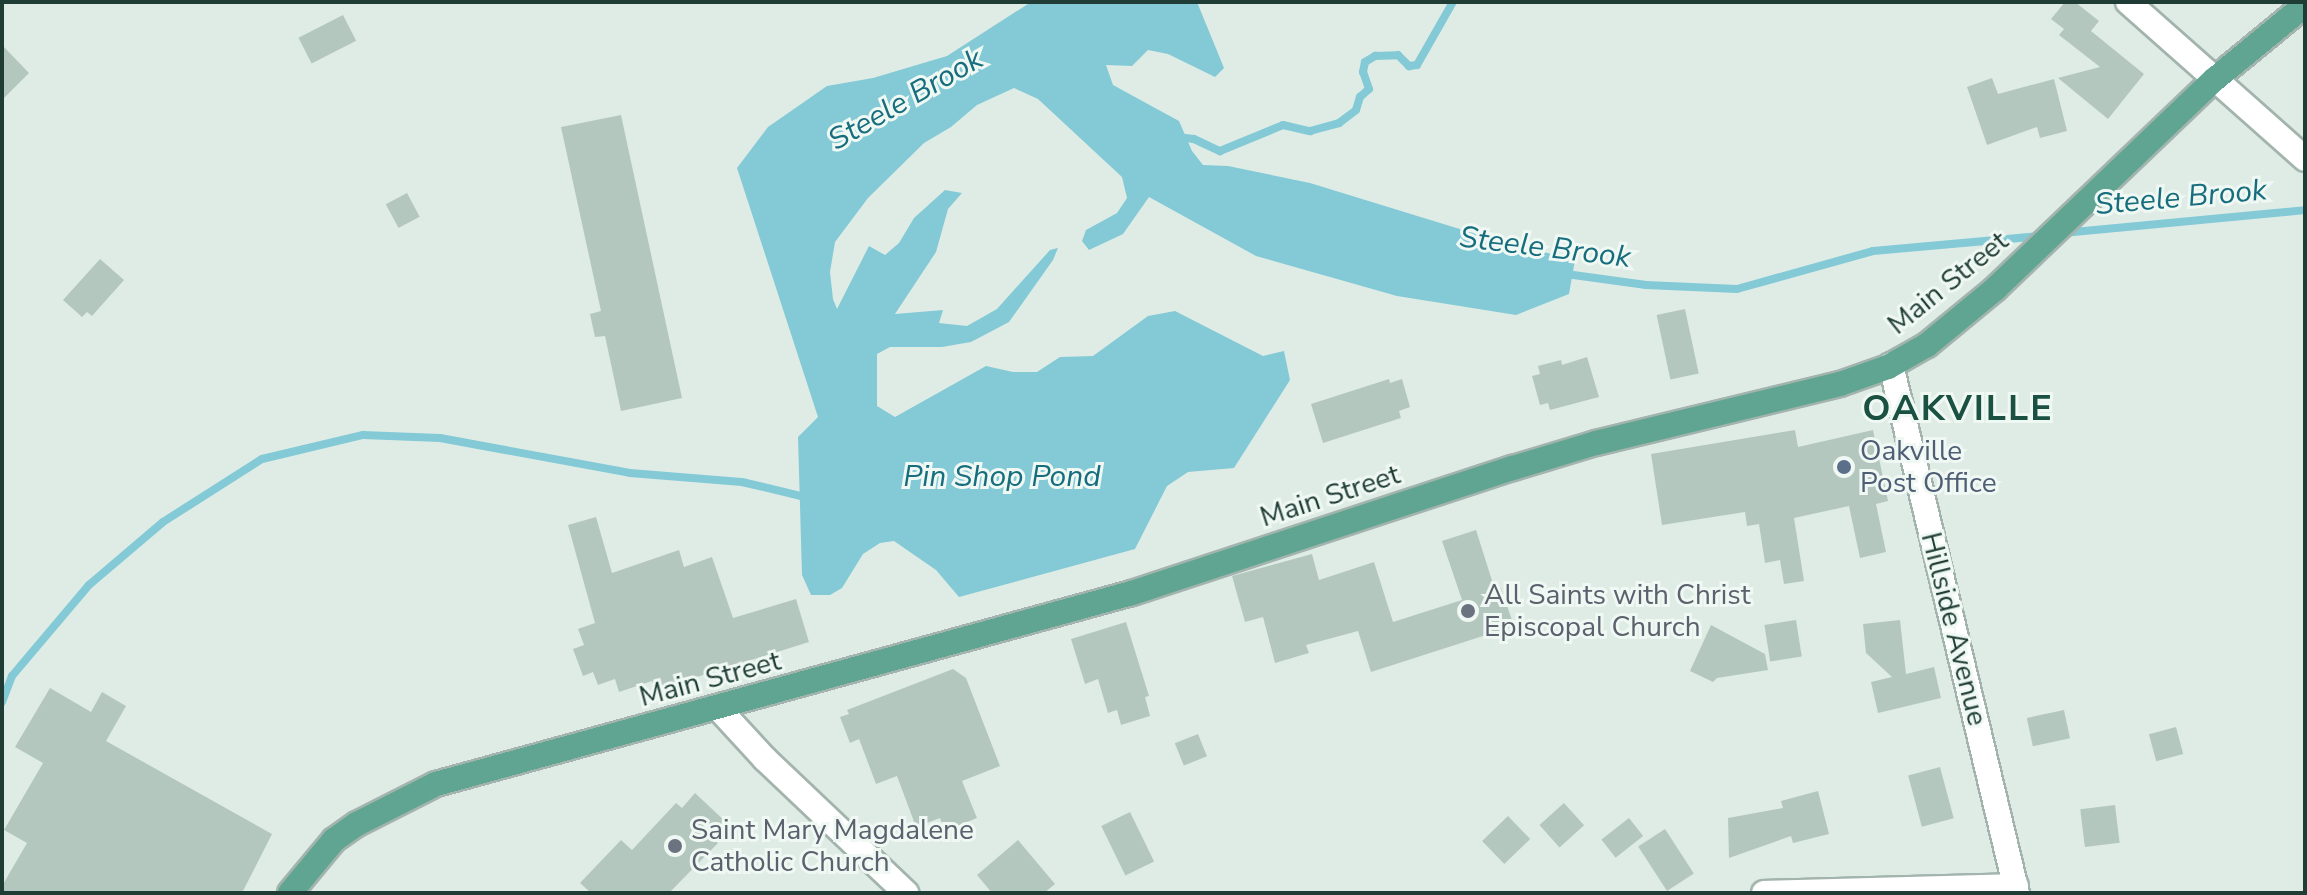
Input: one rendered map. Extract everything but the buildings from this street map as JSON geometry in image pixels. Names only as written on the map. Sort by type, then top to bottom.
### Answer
[{"type":"main road","name":"Main Street","points":[[290,893],[334,840],[357,824],[436,784],[1132,593],[1596,443],[1840,384],[1891,365],[1939,336],[2005,280],[2215,79],[2305,5]]},
{"type":"street","points":[[2128,2],[2301,156]]},
{"type":"street","name":"Hillside Avenue","points":[[1891,365],[2016,890]]},
{"type":"street","points":[[718,708],[765,759],[906,893]]},
{"type":"street","points":[[1764,893],[2016,890]]},
{"type":"water","name":"Pin Shop Pond","points":[[1031,2],[1197,2],[1224,68],[1215,77],[1168,54],[1148,50],[1132,66],[1106,65],[1113,85],[1179,121],[1192,151],[1203,165],[1228,166],[1310,183],[1489,238],[1575,260],[1569,294],[1516,315],[1397,296],[1256,256],[1149,197],[1123,234],[1089,250],[1082,241],[1086,230],[1117,213],[1127,198],[1122,177],[1038,99],[1014,88],[977,105],[951,127],[924,143],[868,198],[835,242],[830,272],[833,299],[837,309],[869,246],[885,255],[899,243],[914,218],[945,190],[962,193],[948,209],[936,252],[895,314],[943,310],[939,323],[967,326],[997,309],[1050,250],[1058,248],[1053,260],[1009,322],[971,342],[942,347],[890,347],[877,354],[877,406],[895,417],[986,366],[1013,372],[1037,372],[1060,357],[1093,356],[1148,316],[1175,311],[1263,356],[1284,351],[1290,380],[1234,468],[1188,472],[1167,486],[1135,549],[959,597],[936,570],[894,541],[880,543],[863,554],[842,588],[830,595],[811,595],[802,575],[798,437],[818,417],[737,168],[768,127],[827,86],[873,78],[947,56]]},
{"type":"waterway","points":[[1177,137],[1194,139],[1220,151],[1283,125],[1310,131],[1339,123],[1356,110],[1360,97],[1369,89],[1363,72],[1365,62],[1375,56],[1398,55],[1409,66],[1417,65],[1453,2]]},
{"type":"waterway","name":"Steele Brook","points":[[2063,233],[2305,210]]},
{"type":"waterway","name":"Steele Brook","points":[[1566,274],[1646,285],[1737,289],[1873,251],[2041,236]]},
{"type":"waterway","name":"Steele Brook","points":[[2,702],[12,676],[89,585],[163,522],[262,459],[363,435],[440,438],[630,473],[742,482],[801,496],[808,492]]},
{"type":"place","name":"Oakville Post Office","points":[[1844,467]]},
{"type":"place","name":"All Saints with Christ Episcopal Church","points":[[1468,611]]},
{"type":"place","name":"Saint Mary Magdalene Catholic Church","points":[[675,846]]},
{"type":"district","name":"OAKVILLE","points":[[1958,409]]}]
